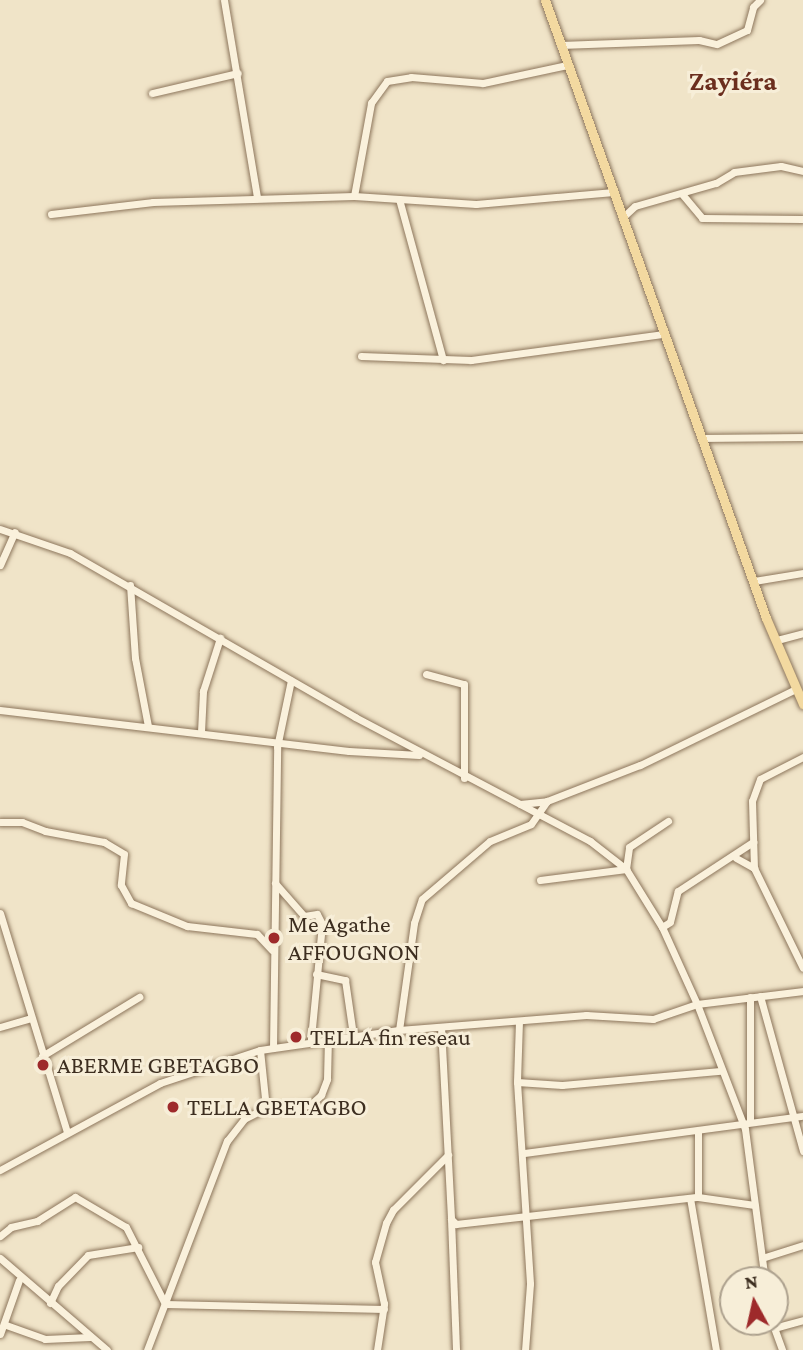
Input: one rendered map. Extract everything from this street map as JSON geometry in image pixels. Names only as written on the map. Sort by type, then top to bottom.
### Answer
[{"type":"main road","points":[[545,0],[663,334],[754,581],[800,696]]},
{"type":"street","points":[[223,0],[238,73],[257,198]]},
{"type":"street","points":[[560,45],[699,40],[717,44],[746,32],[753,6],[760,0]]},
{"type":"street","points":[[355,196],[371,103],[387,80],[411,78],[483,83],[567,65]]},
{"type":"street","points":[[152,93],[238,73]]},
{"type":"street","points":[[623,217],[635,206],[682,194],[734,172],[781,166],[803,171]]},
{"type":"street","points":[[51,214],[153,202],[355,196],[477,204],[612,192]]},
{"type":"street","points":[[682,194],[702,218],[802,219]]},
{"type":"street","points":[[399,199],[443,360]]},
{"type":"street","points":[[361,356],[443,360],[542,353],[663,334]]},
{"type":"street","points":[[702,438],[803,437]]},
{"type":"street","points":[[0,529],[70,553],[130,585],[291,681],[464,778],[590,841],[626,869],[662,927],[697,1004],[720,1071],[746,1122]]},
{"type":"street","points":[[0,565],[15,532]]},
{"type":"street","points":[[754,581],[803,573]]},
{"type":"street","points":[[130,585],[135,658],[148,726]]},
{"type":"street","points":[[777,640],[803,632]]},
{"type":"street","points":[[201,733],[203,691],[220,638]]},
{"type":"street","points":[[426,674],[464,684],[464,778]]},
{"type":"street","points":[[273,1048],[272,950],[278,741],[291,681]]},
{"type":"street","points":[[517,804],[547,801],[640,765],[800,696]]},
{"type":"street","points":[[0,710],[423,755]]},
{"type":"street","points":[[803,757],[760,779],[752,801],[754,868],[803,968]]},
{"type":"street","points":[[399,1030],[414,923],[422,899],[490,841],[525,830],[547,801]]},
{"type":"street","points":[[626,869],[629,847],[668,821]]},
{"type":"street","points":[[0,822],[22,822],[45,831],[104,842],[124,854],[121,885],[131,903],[187,926],[257,934],[272,950]]},
{"type":"street","points":[[662,927],[670,922],[678,891],[736,858],[753,842]]},
{"type":"street","points":[[736,858],[754,868]]},
{"type":"street","points":[[540,880],[626,869]]},
{"type":"street","points":[[275,883],[304,916],[320,916],[311,1039]]},
{"type":"street","points":[[0,913],[66,1132]]},
{"type":"street","points":[[316,974],[345,980],[353,1035]]},
{"type":"street","points":[[0,1170],[160,1083],[260,1050],[311,1039],[399,1030],[606,1014],[653,1019],[697,1004],[803,990]]},
{"type":"street","points":[[760,996],[803,1151]]},
{"type":"street","points":[[41,1056],[139,997]]},
{"type":"street","points":[[750,997],[746,1122],[763,1266]]},
{"type":"street","points":[[0,1027],[31,1018]]},
{"type":"street","points":[[519,1021],[517,1082],[524,1153],[524,1215],[530,1284],[525,1350]]},
{"type":"street","points":[[441,1027],[456,1350]]},
{"type":"street","points":[[147,1350],[227,1142],[244,1119],[266,1108],[310,1105],[321,1095],[327,1079],[328,1038]]},
{"type":"street","points":[[260,1050],[266,1108]]},
{"type":"street","points":[[517,1082],[562,1085],[720,1071]]},
{"type":"street","points":[[524,1153],[803,1116]]},
{"type":"street","points":[[698,1131],[694,1198],[716,1350]]},
{"type":"street","points":[[377,1350],[384,1309],[375,1262],[389,1216],[448,1155]]},
{"type":"street","points":[[0,1236],[11,1227],[37,1222],[75,1197],[126,1227],[165,1304]]},
{"type":"street","points":[[451,1219],[458,1224],[694,1198],[754,1205]]},
{"type":"street","points":[[762,1258],[803,1245]]},
{"type":"street","points":[[50,1303],[58,1286],[88,1255],[138,1247]]},
{"type":"street","points":[[0,1258],[19,1280],[107,1350]]},
{"type":"street","points":[[0,1334],[6,1325],[19,1280]]},
{"type":"street","points":[[165,1304],[384,1309]]},
{"type":"street","points":[[6,1325],[46,1339],[90,1337]]},
{"type":"place","name":"Me Agathe AFFOUGNON","points":[[274,938]]},
{"type":"place","name":"TELLA fin reseau","points":[[296,1037]]},
{"type":"place","name":"ABERME GBETAGBO","points":[[43,1065]]},
{"type":"place","name":"TELLA GBETAGBO","points":[[173,1107]]},
{"type":"district","name":"Zayiéra","points":[[733,81]]}]
